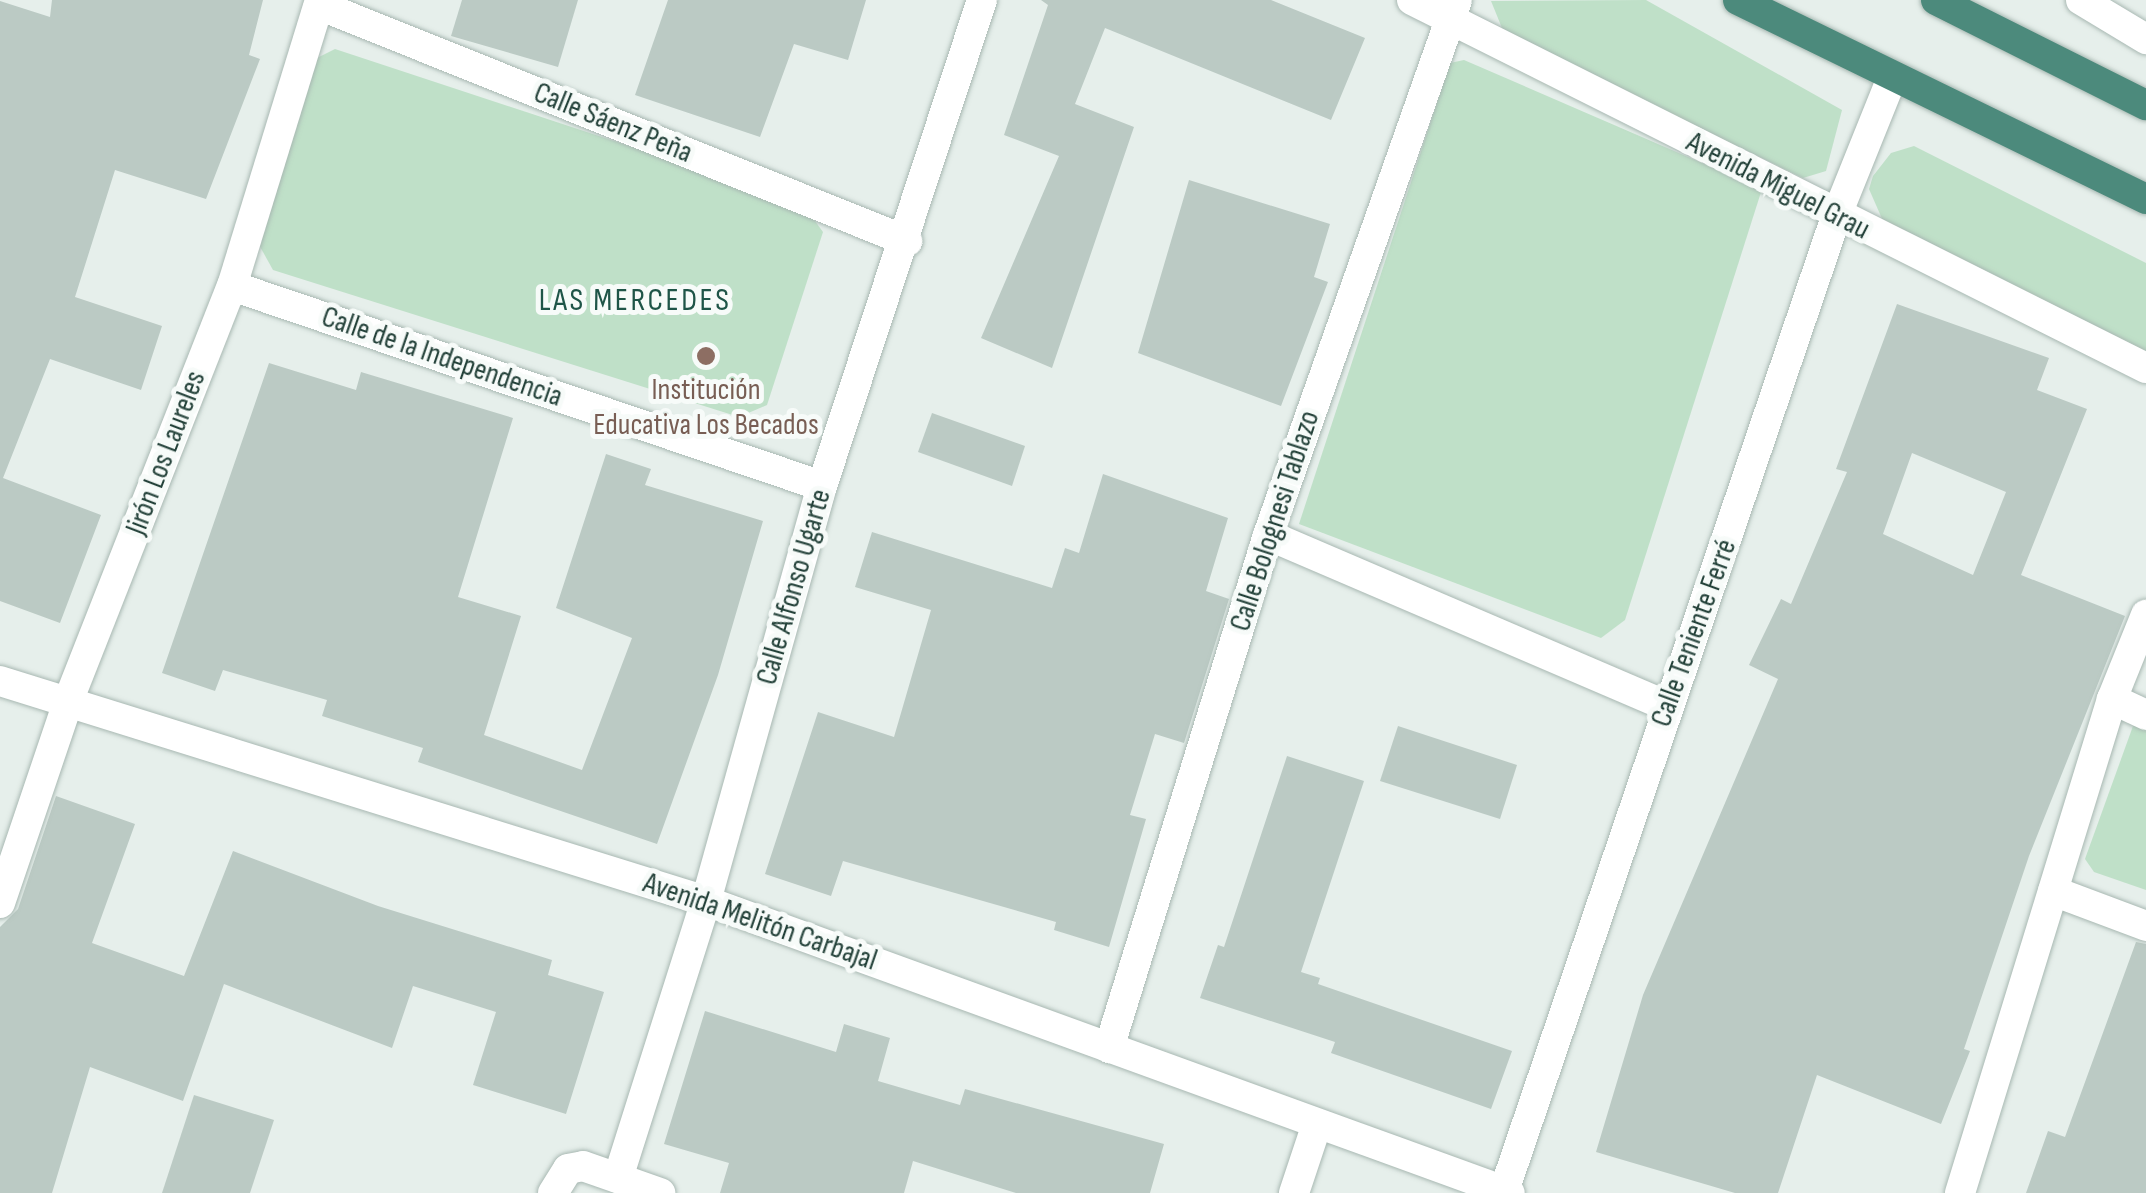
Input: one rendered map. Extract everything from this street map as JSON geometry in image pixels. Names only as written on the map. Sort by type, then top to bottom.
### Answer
[{"type":"highway","points":[[1738,0],[2146,199]]},
{"type":"highway","points":[[1936,0],[2146,106]]},
{"type":"street","name":"Calle Alfonso Ugarte","points":[[618,1178],[706,901],[822,486],[906,241],[982,0]]},
{"type":"street","name":"Avenida Miguel Grau","points":[[1412,0],[1453,8],[1836,217],[2146,368]]},
{"type":"street","points":[[2081,0],[2146,38]]},
{"type":"street","name":"Calle Sáenz Peña","points":[[319,2],[906,241]]},
{"type":"street","name":"Jirón Los Laureles","points":[[0,903],[69,700],[232,286],[319,2]]},
{"type":"street","name":"Calle Bolognesi Tablazo","points":[[1110,1048],[1268,535],[1453,8]]},
{"type":"street","name":"Calle Teniente Ferré","points":[[1507,1192],[1667,706],[1836,217],[1892,78]]},
{"type":"street","name":"Calle de la Independencia","points":[[232,286],[822,486]]},
{"type":"street","points":[[1268,535],[1667,706]]},
{"type":"street","points":[[1960,1193],[2112,700],[2146,614]]},
{"type":"street","name":"Avenida Melitón Carbajal","points":[[0,681],[706,901],[1507,1192]]},
{"type":"street","points":[[2112,700],[2146,715]]},
{"type":"street","points":[[2053,891],[2146,926]]},
{"type":"street","points":[[1294,1193],[1317,1124]]},
{"type":"street","points":[[552,1193],[568,1170],[584,1166],[660,1193]]},
{"type":"green space","points":[[1646,0],[1842,110],[1826,171],[1803,178],[1504,33],[1491,1]]},
{"type":"green space","points":[[335,49],[802,203],[823,232],[767,405],[739,417],[273,270],[258,243],[307,63]]},
{"type":"green space","points":[[1464,60],[1762,189],[1625,620],[1601,638],[1299,524],[1450,63]]},
{"type":"green space","points":[[1914,146],[2146,263],[2146,351],[1883,221],[1869,189],[1873,176],[1891,153]]},
{"type":"green space","points":[[2146,723],[2146,890],[2094,872],[2085,859],[2133,726]]},
{"type":"building","points":[[52,0],[263,0],[249,55],[260,59],[206,199],[115,170],[75,297],[162,326],[141,390],[50,359],[3,478],[101,515],[60,623],[0,601],[0,1],[50,17]]},
{"type":"building","points":[[462,0],[578,0],[558,67],[451,36]]},
{"type":"building","points":[[668,0],[866,0],[848,60],[794,44],[760,137],[635,95]]},
{"type":"building","points":[[1041,0],[1271,0],[1365,38],[1331,120],[1105,28],[1075,104],[1134,127],[1052,368],[981,338],[1059,156],[1004,135],[1048,5]]},
{"type":"building","points":[[1189,180],[1330,224],[1314,277],[1328,282],[1281,406],[1138,353]]},
{"type":"building","points":[[1897,304],[2049,358],[2037,390],[2087,409],[2021,575],[2125,616],[2029,856],[1964,1049],[1970,1051],[1941,1124],[1817,1075],[1778,1193],[1735,1193],[1596,1152],[1643,995],[1778,679],[1749,665],[1781,599],[1791,604],[1847,472],[1836,469]],"holes":[[[1912,453],[2006,492],[1973,575],[1883,534]]]},
{"type":"building","points":[[269,363],[356,390],[361,372],[513,418],[458,597],[521,616],[484,735],[582,770],[632,638],[556,608],[606,454],[651,469],[645,485],[763,521],[718,675],[657,844],[418,762],[423,748],[322,716],[327,700],[223,670],[215,691],[162,673]]},
{"type":"building","points":[[932,413],[1025,446],[1012,486],[918,452]]},
{"type":"building","points":[[1103,474],[1228,518],[1206,591],[1229,599],[1184,743],[1155,734],[1130,815],[1146,819],[1109,947],[1054,930],[1056,922],[843,861],[831,896],[765,874],[818,712],[894,737],[931,610],[855,587],[872,532],[1052,588],[1065,548],[1079,553]]},
{"type":"building","points":[[1398,726],[1517,765],[1500,819],[1380,781]]},
{"type":"building","points":[[1287,756],[1364,781],[1301,972],[1320,978],[1318,984],[1512,1051],[1491,1109],[1331,1053],[1335,1042],[1200,998],[1218,945],[1224,947]]},
{"type":"building","points":[[56,796],[135,824],[92,943],[184,976],[233,851],[378,906],[552,960],[548,975],[604,992],[566,1114],[473,1085],[496,1012],[413,986],[392,1048],[224,984],[183,1101],[90,1067],[52,1193],[0,1193],[0,927],[18,909]]},
{"type":"building","points":[[2136,942],[2146,944],[2146,1193],[2026,1193],[2048,1131],[2065,1137]]},
{"type":"building","points":[[705,1011],[836,1052],[844,1024],[890,1038],[878,1081],[960,1105],[965,1089],[1164,1144],[1150,1193],[1016,1193],[913,1161],[904,1193],[720,1193],[729,1163],[664,1144]]},
{"type":"building","points":[[194,1095],[274,1120],[250,1193],[162,1193]]},
{"type":"place","name":"Institución Educativa Los Becados","points":[[706,356]]},
{"type":"district","name":"LAS MERCEDES","points":[[635,301]]}]
